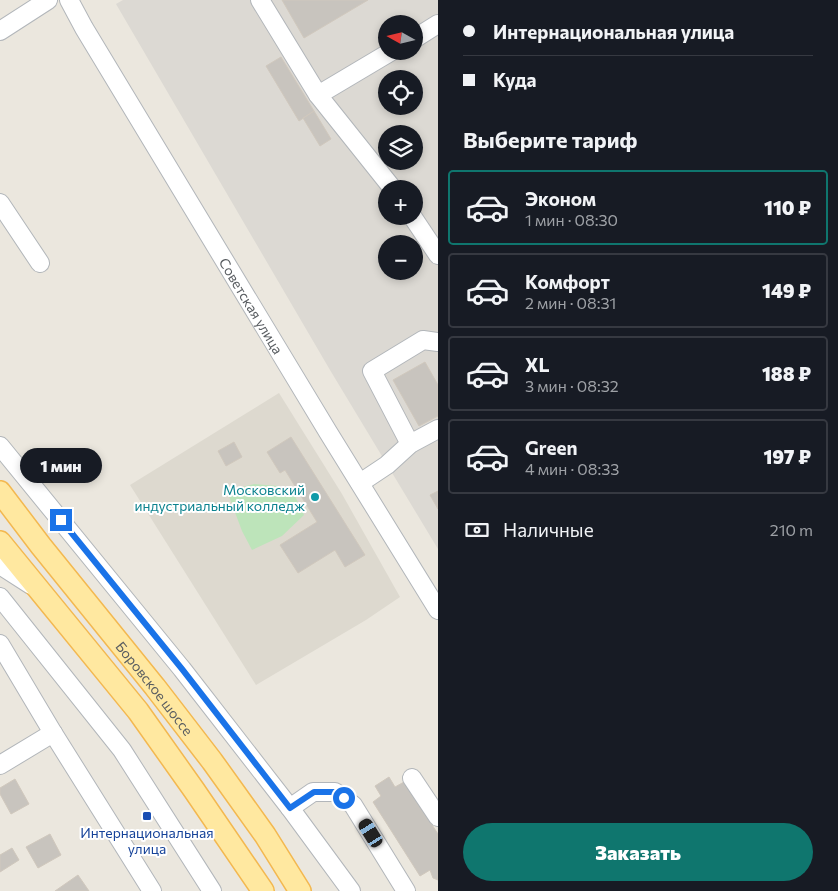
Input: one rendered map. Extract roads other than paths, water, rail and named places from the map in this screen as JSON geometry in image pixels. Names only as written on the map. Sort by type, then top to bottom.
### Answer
[{"type":"main road","name":"Боровское шоссе","points":[[0,492],[40,546],[155,687],[212,761],[265,836],[300,891]]},
{"type":"main road","name":"Боровское шоссе","points":[[0,542],[138,711],[263,891]]},
{"type":"street","points":[[0,30],[48,0]]},
{"type":"street","name":"Советская улица","points":[[69,0],[438,610]]},
{"type":"street","points":[[260,0],[318,94],[386,180]]},
{"type":"street","points":[[423,33],[438,24]]},
{"type":"street","points":[[318,94],[378,59]]},
{"type":"street","points":[[0,203],[40,263]]},
{"type":"street","points":[[418,225],[438,255]]},
{"type":"street","points":[[410,444],[372,371],[423,340],[438,342]]},
{"type":"street","points":[[360,482],[387,465],[410,444],[438,430]]},
{"type":"street","points":[[0,446],[182,669],[290,808],[351,891]]},
{"type":"street","points":[[0,565],[39,590]]},
{"type":"street","points":[[0,597],[122,750],[212,891]]},
{"type":"street","points":[[0,644],[152,891]]},
{"type":"street","points":[[0,765],[54,733]]},
{"type":"street","points":[[412,778],[438,817]]},
{"type":"street","points":[[290,808],[314,792],[335,792],[353,805],[406,891]]},
{"type":"place","name":"Московский индустриальный колледж","points":[[315,497]]},
{"type":"place","name":"Интернациональная улица","points":[[147,816]]}]
